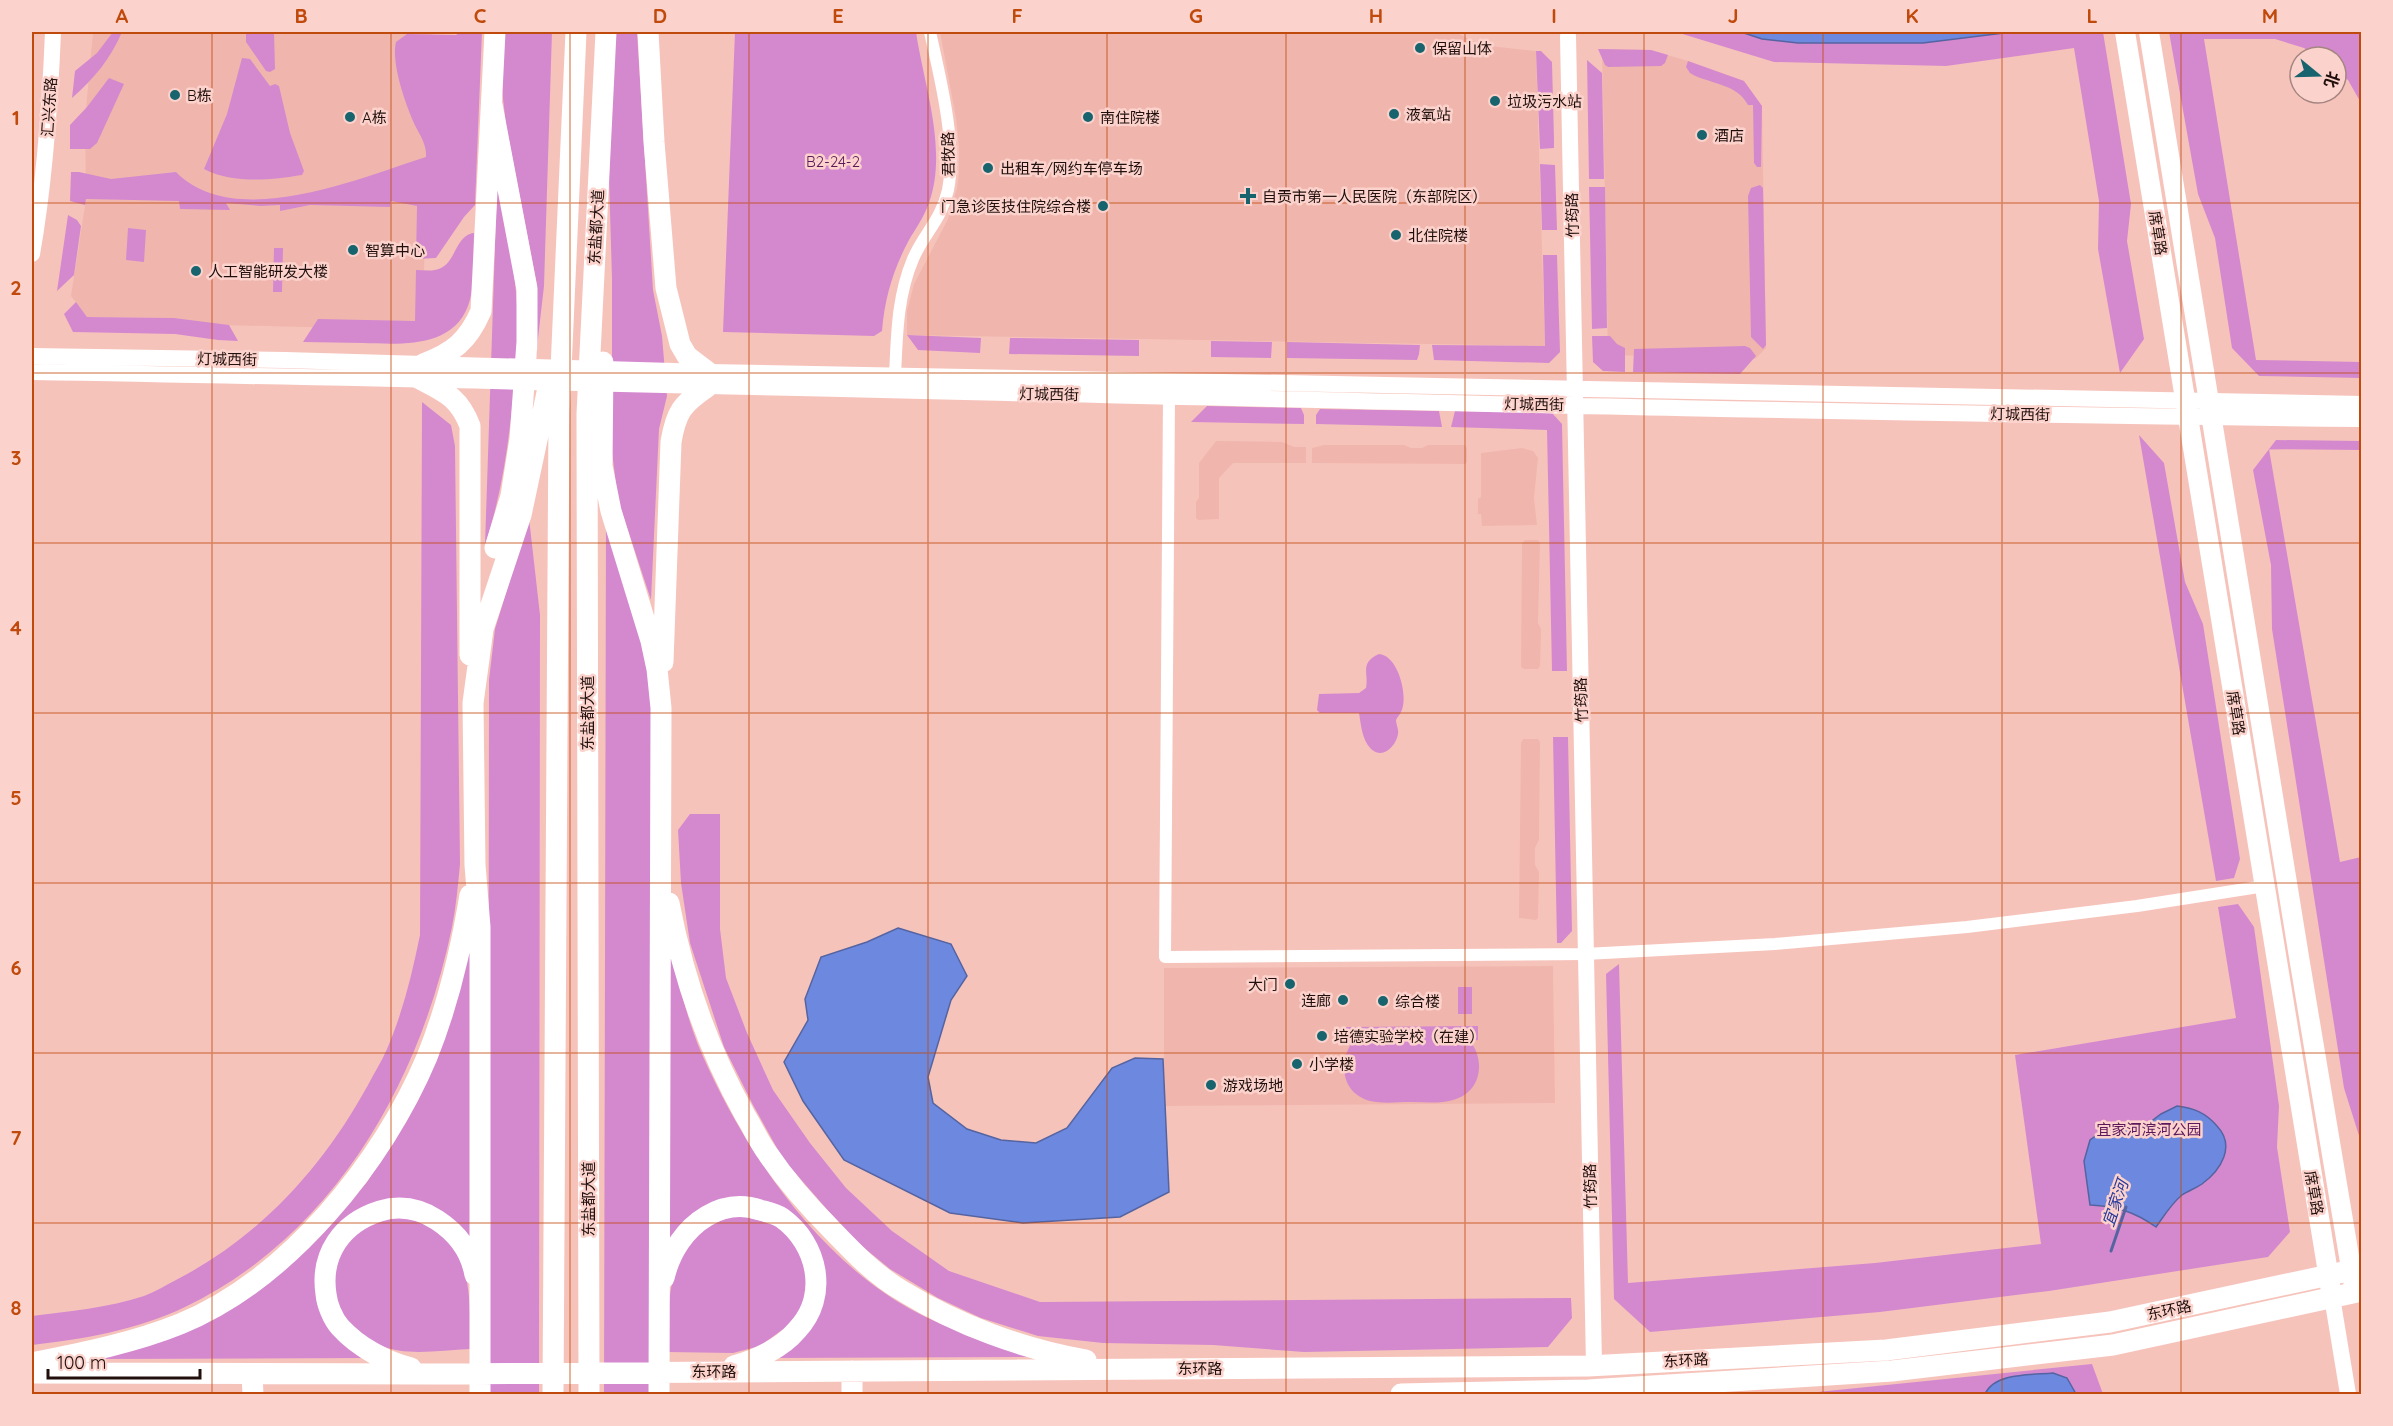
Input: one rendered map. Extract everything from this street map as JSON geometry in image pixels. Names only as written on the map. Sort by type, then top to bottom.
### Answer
[{"type":"highway","points":[[480,1395],[480,927],[475,865],[469,636],[470,426],[464,409],[420,371],[460,345],[476,323],[481,311],[495,32]]},
{"type":"highway","name":"东盐都大道","points":[[553,1395],[559,426],[576,32]]},
{"type":"highway","name":"东盐都大道","points":[[589,1395],[587,414],[606,32]]},
{"type":"highway","points":[[648,32],[666,288],[680,344],[687,356],[708,380],[687,401],[674,422],[671,442],[661,708],[659,1395]]},
{"type":"highway","points":[[469,636],[511,495],[520,439],[527,342],[527,289],[492,105]]},
{"type":"highway","points":[[594,270],[603,349],[602,466],[611,511],[651,641],[657,669],[661,708]]},
{"type":"highway","points":[[472,703],[483,629],[521,515],[563,315]]},
{"type":"highway","points":[[32,1363],[128,1341],[182,1323],[227,1299],[276,1264],[320,1223],[360,1174],[385,1136],[427,1057],[452,985],[475,865]]},
{"type":"highway","points":[[662,865],[683,966],[709,1043],[737,1101],[767,1153],[807,1205],[862,1262],[902,1292],[950,1317],[1052,1354],[1139,1369]]},
{"type":"highway","points":[[659,1299],[667,1265],[678,1243],[695,1223],[716,1211],[737,1206],[756,1209],[780,1216],[799,1233],[811,1251],[815,1274],[815,1293],[810,1310],[798,1330],[758,1357],[716,1371]]},
{"type":"highway","points":[[432,1374],[385,1359],[356,1341],[339,1326],[326,1299],[324,1282],[326,1263],[333,1244],[351,1225],[377,1212],[388,1209],[411,1209],[430,1215],[448,1227],[465,1247],[474,1267],[480,1296]]},
{"type":"highway","name":"东环路","points":[[32,1373],[253,1385],[432,1374],[1596,1365],[1886,1350],[2110,1322],[2356,1269]]},
{"type":"highway","name":"东环路","points":[[1401,1395],[1597,1392],[1892,1371],[2114,1345],[2358,1292]]},
{"type":"highway","points":[[852,1371],[852,1395]]},
{"type":"main road","name":"席草路","points":[[2126,32],[2332,1297]]},
{"type":"main road","name":"席草路","points":[[2149,32],[2209,409],[2356,1269],[2358,1292]]},
{"type":"street","name":"汇兴东路","points":[[32,254],[41,204],[46,153],[53,32]]},
{"type":"street","name":"君牧路","points":[[895,375],[897,317],[902,286],[915,256],[940,214],[950,175],[948,132],[930,32]]},
{"type":"street","name":"竹筠路","points":[[1568,36],[1585,954],[1597,1392]]},
{"type":"street","name":"灯城西街","points":[[32,356],[420,371]]},
{"type":"street","points":[[420,371],[708,380]]},
{"type":"street","name":"灯城西街","points":[[32,372],[420,371]]},
{"type":"street","name":"灯城西街","points":[[708,380],[895,375],[1576,396],[2186,409],[2361,404]]},
{"type":"street","name":"灯城西街","points":[[708,380],[1169,397],[1576,396]]},
{"type":"street","points":[[1169,397],[1165,957],[1585,954],[1775,944],[1967,927],[2137,906],[2265,886]]},
{"type":"street","name":"灯城西街","points":[[2209,409],[2361,419]]},
{"type":"street","name":"席草路","points":[[2332,1297],[2348,1395]]},
{"type":"shaded area","points":[[93,32],[432,32],[422,330],[220,325],[174,318],[87,317],[71,296],[86,199],[85,120]]},
{"type":"shaded area","name":"自贡市第一人民医院（东部院区）","points":[[940,32],[1455,32],[1481,45],[1536,51],[1545,346],[907,335],[907,311],[914,284],[948,219],[959,173],[956,118]]},
{"type":"shaded area","points":[[1602,49],[1651,50],[1688,61],[1744,81],[1762,106],[1766,348],[1755,359],[1608,355]]},
{"type":"shaded area","points":[[1216,441],[1282,442],[1294,447],[1306,447],[1306,463],[1233,463],[1219,478],[1219,519],[1198,520],[1196,502],[1199,498],[1199,463]]},
{"type":"shaded area","points":[[1324,445],[1404,445],[1411,448],[1422,448],[1428,445],[1465,445],[1467,462],[1465,464],[1312,463],[1312,448]]},
{"type":"shaded area","points":[[1522,448],[1533,451],[1538,458],[1534,498],[1537,525],[1482,526],[1481,514],[1478,514],[1478,499],[1481,497],[1481,453]]},
{"type":"shaded area","points":[[1525,540],[1538,540],[1540,543],[1538,623],[1541,629],[1538,669],[1521,667],[1522,543]]},
{"type":"shaded area","points":[[1523,739],[1538,739],[1540,742],[1539,840],[1535,848],[1535,865],[1539,872],[1538,918],[1536,920],[1519,918],[1521,743]]},
{"type":"shaded area","name":"培德实验学校（在建）","points":[[1553,966],[1555,1103],[1164,1106],[1164,968]]},
{"type":"green space","points":[[113,32],[122,32],[113,51],[95,76],[72,98],[75,71],[97,53]]},
{"type":"green space","points":[[246,32],[274,32],[275,69],[270,72],[266,71],[246,42]]},
{"type":"green space","points":[[461,32],[482,32],[475,205],[436,258],[416,259],[417,206],[391,201],[390,207],[310,205],[280,211],[280,205],[226,203],[230,210],[180,209],[179,201],[86,199],[85,205],[70,201],[71,172],[111,179],[176,172],[201,189],[231,198],[263,199],[298,195],[333,187],[426,157],[424,143],[410,113],[400,82],[395,61],[396,42],[407,34],[456,35]]},
{"type":"green space","points":[[504,32],[552,32],[544,286],[536,356],[537,285],[506,125],[502,90]]},
{"type":"green space","points":[[615,32],[637,32],[653,290],[662,336],[667,396],[659,429],[651,600],[618,500],[612,452],[612,279],[609,177]]},
{"type":"green space","name":"B2-24-2","points":[[735,32],[916,32],[933,118],[936,161],[934,182],[927,208],[903,251],[894,273],[885,307],[882,331],[874,336],[723,332]]},
{"type":"green space","points":[[1676,32],[2103,32],[2131,204],[2127,241],[2144,339],[2120,373],[2098,249],[2099,201],[2074,48],[1946,66],[1774,62]]},
{"type":"green space","points":[[2169,32],[2361,32],[2361,103],[2348,80],[2348,45],[2294,45],[2275,39],[2204,39],[2256,360],[2361,362],[2361,378],[2259,376],[2232,348],[2215,238],[2198,194]]},
{"type":"green space","points":[[1598,49],[1651,50],[1668,55],[1661,66],[1608,67]]},
{"type":"green space","points":[[1536,51],[1541,51],[1552,62],[1554,148],[1540,149]]},
{"type":"green space","points":[[242,58],[250,59],[270,86],[275,84],[279,86],[290,133],[304,171],[302,175],[252,180],[227,177],[204,169],[227,114]]},
{"type":"green space","points":[[1587,60],[1602,73],[1604,179],[1589,179]]},
{"type":"green space","points":[[1688,61],[1744,81],[1762,106],[1761,167],[1757,167],[1754,163],[1753,105],[1748,105],[1737,92],[1730,88],[1690,73],[1686,67]]},
{"type":"green space","points":[[109,78],[124,84],[97,143],[90,149],[70,149],[70,125]]},
{"type":"green space","points":[[1540,164],[1555,165],[1557,230],[1542,230]]},
{"type":"green space","points":[[497,185],[514,275],[517,337],[507,448],[496,507],[485,545]]},
{"type":"green space","points":[[1760,185],[1763,188],[1766,345],[1763,349],[1751,337],[1748,196],[1751,188]]},
{"type":"green space","points":[[1589,187],[1605,187],[1607,328],[1592,329]]},
{"type":"green space","points":[[68,215],[77,220],[81,226],[74,275],[57,291]]},
{"type":"green space","points":[[128,228],[146,230],[144,262],[126,260]]},
{"type":"green space","points":[[474,233],[471,297],[460,320],[450,330],[437,337],[408,343],[303,342],[318,319],[415,321],[416,270],[432,270],[446,265],[463,238]]},
{"type":"green space","points":[[274,248],[283,248],[282,292],[273,292]]},
{"type":"green space","points":[[1543,255],[1557,255],[1560,352],[1549,363],[1434,360],[1432,345],[1545,346]]},
{"type":"green space","points":[[76,302],[87,317],[174,318],[229,325],[238,341],[175,334],[73,332],[64,314]]},
{"type":"green space","points":[[907,335],[981,338],[980,353],[918,350]]},
{"type":"green space","points":[[1592,336],[1610,336],[1617,344],[1625,348],[1625,372],[1603,371],[1593,362]]},
{"type":"green space","points":[[1010,338],[1139,340],[1139,356],[1009,354]]},
{"type":"green space","points":[[1211,341],[1272,342],[1271,358],[1211,357]]},
{"type":"green space","points":[[1287,342],[1420,345],[1417,360],[1287,358]]},
{"type":"green space","points":[[1745,346],[1750,348],[1756,356],[1740,374],[1633,372],[1634,349]]},
{"type":"green space","points":[[422,402],[451,425],[455,446],[460,864],[452,927],[437,985],[418,1042],[392,1097],[362,1149],[326,1197],[285,1240],[238,1277],[185,1307],[148,1322],[71,1340],[32,1345],[32,1316],[102,1306],[148,1294],[207,1263],[262,1221],[287,1197],[331,1144],[368,1085],[387,1049],[398,1021],[420,935]]},
{"type":"green space","points":[[1207,406],[1301,408],[1304,424],[1191,422]]},
{"type":"green space","points":[[1320,409],[1439,411],[1442,427],[1316,424],[1316,415]]},
{"type":"green space","points":[[1455,411],[1552,413],[1562,424],[1567,671],[1552,671],[1547,430],[1451,427]]},
{"type":"green space","points":[[2139,435],[2164,463],[2185,582],[2203,624],[2240,859],[2234,878],[2216,881]]},
{"type":"green space","points":[[2276,440],[2361,441],[2361,450],[2269,449]]},
{"type":"green space","points":[[2269,449],[2340,862],[2361,857],[2361,1142],[2344,1088],[2272,629],[2271,565],[2253,470]]},
{"type":"green space","points":[[529,518],[540,615],[539,1394],[488,1394],[489,680],[495,629]]},
{"type":"green space","points":[[606,520],[645,642],[652,705],[652,1394],[604,1394]]},
{"type":"green space","points":[[1379,654],[1392,661],[1403,687],[1404,697],[1401,712],[1396,720],[1397,739],[1392,747],[1380,753],[1371,749],[1366,741],[1359,713],[1320,713],[1317,710],[1319,694],[1359,693],[1366,688],[1367,665],[1373,657]]},
{"type":"green space","points":[[1553,737],[1568,737],[1572,931],[1561,943],[1557,943]]},
{"type":"green space","points":[[690,814],[720,814],[720,929],[726,978],[747,1033],[773,1090],[810,1143],[846,1188],[892,1231],[949,1271],[1040,1302],[1571,1298],[1572,1318],[1548,1347],[1304,1352],[1213,1345],[1103,1343],[1038,1336],[981,1318],[938,1298],[890,1269],[852,1238],[783,1159],[753,1105],[724,1047],[690,943],[681,883],[678,830]]},
{"type":"green space","name":"宜家河滨河公园","points":[[2238,904],[2254,927],[2279,1106],[2277,1147],[2290,1232],[2268,1257],[2049,1291],[1880,1312],[1650,1332],[1614,1299],[1606,974],[1619,964],[1628,1283],[1875,1263],[2041,1244],[2015,1055],[2236,1018],[2218,907]]},
{"type":"green space","points":[[474,933],[473,1248],[388,1203],[318,1262],[315,1288],[320,1311],[367,1358],[101,1359],[135,1349],[325,1230],[367,1182],[405,1120]]},
{"type":"green space","points":[[667,934],[691,1024],[717,1087],[757,1157],[806,1221],[833,1251],[895,1300],[943,1325],[1029,1357],[774,1358],[797,1342],[821,1259],[757,1201],[666,1248]]},
{"type":"green space","points":[[1458,987],[1472,987],[1472,1014],[1458,1014]]},
{"type":"green space","points":[[1478,1026],[1478,1040],[1470,1041],[1478,1058],[1478,1075],[1470,1091],[1462,1096],[1438,1102],[1375,1102],[1360,1097],[1348,1084],[1345,1076],[1345,1058],[1353,1041],[1345,1041],[1345,1027]]},
{"type":"green space","points":[[738,1215],[776,1224],[793,1237],[808,1267],[803,1306],[793,1322],[760,1346],[733,1353],[667,1352],[671,1287],[685,1249],[698,1234],[715,1223]]},
{"type":"green space","points":[[407,1216],[440,1233],[459,1256],[468,1286],[470,1349],[412,1352],[390,1349],[379,1345],[354,1328],[345,1318],[339,1306],[334,1280],[337,1265],[353,1234],[373,1222]]},
{"type":"green space","points":[[2092,1364],[2103,1394],[1798,1394]]},
{"type":"water","points":[[1741,32],[2012,32],[1923,43],[1798,43],[1762,39]]},
{"type":"water","points":[[898,928],[951,944],[967,976],[951,1000],[928,1077],[933,1103],[967,1129],[1001,1140],[1036,1143],[1067,1128],[1112,1068],[1135,1058],[1163,1059],[1169,1192],[1120,1217],[1023,1223],[950,1213],[844,1160],[803,1101],[784,1062],[808,1020],[805,999],[821,957],[867,942]]},
{"type":"water","points":[[2177,1106],[2204,1114],[2223,1134],[2226,1149],[2215,1172],[2202,1184],[2178,1199],[2156,1227],[2125,1211],[2090,1205],[2084,1161],[2090,1140],[2104,1130],[2145,1126]]},
{"type":"water","points":[[2053,1373],[2067,1378],[2076,1394],[1985,1394],[1990,1387],[2006,1378]]},
{"type":"waterway","name":"宜家河","points":[[2111,1251],[2126,1207]]},
{"type":"place","name":"保留山体","points":[[1420,48]]},
{"type":"place","name":"B栋","points":[[175,95]]},
{"type":"place","name":"垃圾污水站","points":[[1495,101]]},
{"type":"place","name":"液氧站","points":[[1394,114]]},
{"type":"place","name":"A栋","points":[[350,117]]},
{"type":"place","name":"南住院楼","points":[[1088,117]]},
{"type":"place","name":"酒店","points":[[1702,135]]},
{"type":"place","name":"出租车/网约车停车场","points":[[988,168]]},
{"type":"place","name":"自贡市第一人民医院（东部院区）","points":[[1248,196]]},
{"type":"place","name":"门急诊医技住院综合楼","points":[[1103,206]]},
{"type":"place","name":"北住院楼","points":[[1396,235]]},
{"type":"place","name":"智算中心","points":[[353,250]]},
{"type":"place","name":"人工智能研发大楼","points":[[196,271]]},
{"type":"place","name":"大门","points":[[1290,984]]},
{"type":"place","name":"连廊","points":[[1343,1000]]},
{"type":"place","name":"综合楼","points":[[1383,1001]]},
{"type":"place","name":"培德实验学校（在建）","points":[[1322,1036]]},
{"type":"place","name":"小学楼","points":[[1297,1064]]},
{"type":"place","name":"游戏场地","points":[[1211,1085]]}]
